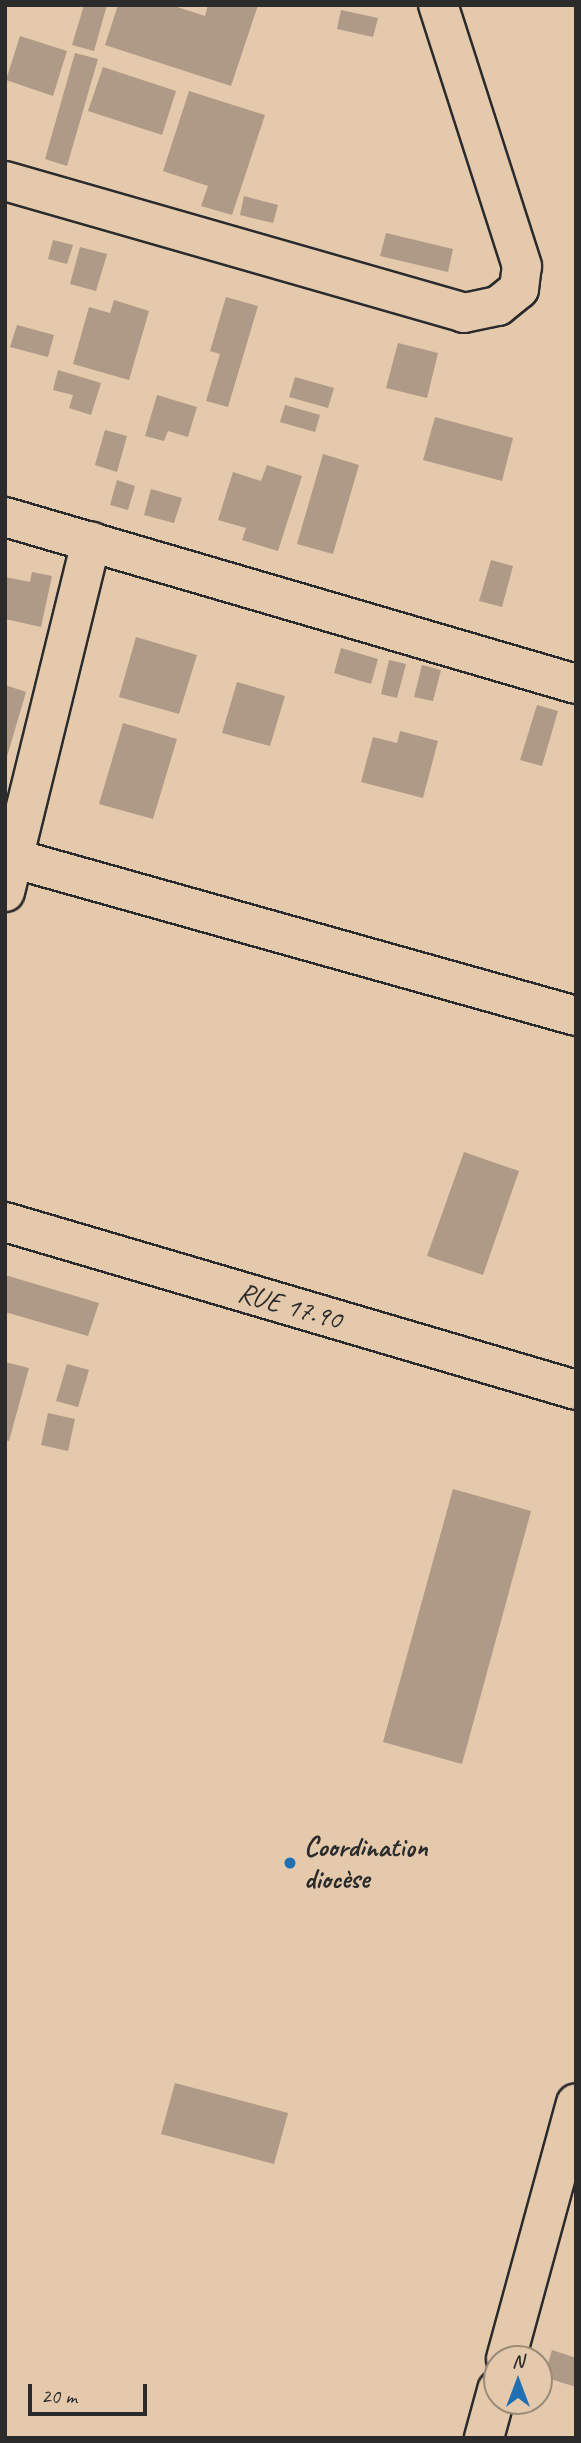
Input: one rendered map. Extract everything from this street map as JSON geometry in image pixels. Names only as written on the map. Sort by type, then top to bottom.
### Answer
[{"type":"street","points":[[5,181],[464,313],[498,306],[519,289],[522,266],[438,5]]},
{"type":"street","points":[[5,517],[576,684]]},
{"type":"street","points":[[92,541],[8,869],[576,1016]]},
{"type":"street","name":"RUE 17.90","points":[[5,1222],[576,1390]]},
{"type":"street","points":[[510,2345],[576,2102]]},
{"type":"street","points":[[484,2438],[490,2415]]},
{"type":"building","points":[[84,5],[107,5],[94,51],[72,45]]},
{"type":"building","points":[[118,5],[171,5],[205,16],[208,5],[258,5],[231,86],[105,45]]},
{"type":"building","points":[[341,10],[378,18],[373,37],[337,29]]},
{"type":"building","points":[[20,36],[67,51],[53,96],[6,80]]},
{"type":"building","points":[[75,53],[98,59],[67,166],[45,159]]},
{"type":"building","points":[[103,67],[176,91],[162,135],[88,111]]},
{"type":"building","points":[[189,91],[265,115],[232,215],[201,206],[208,186],[163,171]]},
{"type":"building","points":[[244,196],[278,205],[273,223],[240,215]]},
{"type":"building","points":[[386,233],[453,249],[448,272],[380,256]]},
{"type":"building","points":[[53,240],[73,245],[67,264],[48,259]]},
{"type":"building","points":[[80,247],[107,254],[96,291],[70,284]]},
{"type":"building","points":[[226,297],[258,306],[228,407],[206,401],[220,354],[210,351]]},
{"type":"building","points":[[114,300],[149,311],[129,380],[73,364],[89,307],[110,313]]},
{"type":"building","points":[[17,325],[54,335],[48,357],[10,347]]},
{"type":"building","points":[[398,343],[438,353],[427,398],[386,388]]},
{"type":"building","points":[[58,370],[101,383],[91,415],[69,408],[73,395],[53,390]]},
{"type":"building","points":[[295,377],[334,388],[328,408],[289,397]]},
{"type":"building","points":[[157,395],[197,407],[188,437],[168,431],[164,441],[145,436]]},
{"type":"building","points":[[285,405],[320,415],[315,432],[280,422]]},
{"type":"building","points":[[435,417],[513,438],[502,481],[423,460]]},
{"type":"building","points":[[105,430],[127,436],[117,472],[95,465]]},
{"type":"building","points":[[323,454],[359,465],[333,554],[297,544]]},
{"type":"building","points":[[267,465],[302,476],[278,551],[242,540],[246,528],[218,520],[233,472],[261,481]]},
{"type":"building","points":[[117,480],[135,486],[128,510],[110,505]]},
{"type":"building","points":[[151,489],[182,498],[174,523],[144,515]]},
{"type":"building","points":[[491,560],[513,566],[502,607],[479,601]]},
{"type":"building","points":[[32,572],[52,576],[41,627],[5,619],[5,577],[30,582]]},
{"type":"building","points":[[136,637],[197,655],[179,714],[119,697]]},
{"type":"building","points":[[341,648],[378,659],[371,684],[334,673]]},
{"type":"building","points":[[389,660],[406,664],[397,698],[381,694]]},
{"type":"building","points":[[422,665],[441,670],[433,701],[414,697]]},
{"type":"building","points":[[237,682],[285,696],[270,746],[222,733]]},
{"type":"building","points":[[5,685],[26,692],[6,760],[5,760]]},
{"type":"building","points":[[537,705],[558,711],[542,766],[520,760]]},
{"type":"building","points":[[123,723],[177,739],[153,819],[99,804]]},
{"type":"building","points":[[400,731],[438,741],[423,798],[361,782],[373,737],[397,743]]},
{"type":"building","points":[[464,1152],[519,1171],[483,1275],[427,1256]]},
{"type":"building","points":[[5,1275],[99,1303],[88,1336],[5,1312]]},
{"type":"building","points":[[5,1362],[29,1368],[9,1441],[5,1440]]},
{"type":"building","points":[[67,1364],[89,1370],[78,1407],[56,1401]]},
{"type":"building","points":[[48,1413],[75,1419],[68,1451],[41,1445]]},
{"type":"building","points":[[453,1489],[531,1511],[462,1764],[383,1742]]},
{"type":"building","points":[[175,2083],[288,2113],[274,2164],[161,2134]]},
{"type":"building","points":[[553,2350],[576,2358],[576,2387],[553,2380]]},
{"type":"place","name":"Coordination diocèse","points":[[290,1863]]}]
